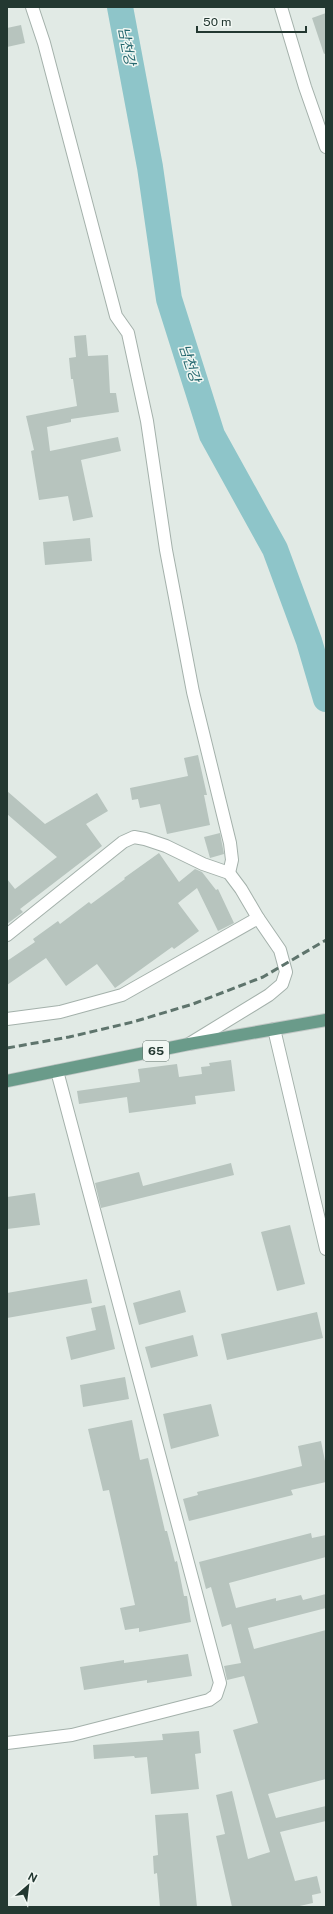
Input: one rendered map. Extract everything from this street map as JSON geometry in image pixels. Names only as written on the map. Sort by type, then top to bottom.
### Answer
[{"type":"main road","name":"65","points":[[7,1081],[189,1044],[326,1020]]},
{"type":"street","points":[[32,7],[46,50],[116,316],[128,333],[147,421],[166,550],[193,692],[230,843],[232,860],[229,873]]},
{"type":"street","points":[[281,7],[305,87],[326,148]]},
{"type":"street","points":[[7,935],[123,842],[134,837],[166,846],[203,864],[229,873],[280,950],[286,972],[282,984],[270,995],[189,1044]]},
{"type":"street","points":[[7,1019],[60,1012],[122,995],[258,918]]},
{"type":"street","points":[[274,1029],[326,1249]]},
{"type":"street","points":[[7,1742],[72,1735],[209,1700],[216,1695],[220,1684],[57,1071]]},
{"type":"building","points":[[326,13],[326,53],[324,54],[312,18]]},
{"type":"building","points":[[21,25],[25,43],[7,47],[7,28]]},
{"type":"building","points":[[86,335],[88,356],[108,355],[110,393],[116,393],[119,412],[71,419],[71,422],[47,427],[50,451],[118,437],[121,451],[81,460],[93,517],[73,521],[68,496],[39,500],[31,451],[34,450],[26,416],[77,406],[73,379],[71,379],[69,358],[76,357],[74,336]]},
{"type":"building","points":[[90,538],[92,561],[45,565],[43,542]]},
{"type":"building","points":[[198,755],[207,795],[204,795],[210,825],[167,834],[160,804],[140,808],[138,799],[132,800],[130,788],[188,776],[184,758]]},
{"type":"building","points":[[7,791],[45,824],[97,793],[108,811],[86,824],[102,846],[20,909],[23,912],[7,924],[7,879],[15,889],[57,857],[7,814]]},
{"type":"building","points":[[220,833],[224,854],[210,858],[204,837]]},
{"type":"building","points":[[159,853],[179,882],[195,869],[202,872],[216,890],[218,889],[234,923],[218,931],[197,888],[178,903],[199,931],[174,949],[172,947],[115,988],[97,964],[66,986],[46,958],[7,985],[7,961],[35,942],[33,939],[58,921],[60,924],[89,902],[91,904]]},
{"type":"building","points":[[231,1060],[235,1091],[195,1096],[196,1104],[129,1113],[127,1097],[79,1104],[77,1091],[140,1082],[138,1069],[177,1064],[179,1077],[202,1074],[201,1067],[210,1066],[209,1063]]},
{"type":"building","points":[[231,1163],[234,1175],[101,1208],[95,1183],[139,1172],[143,1186]]},
{"type":"building","points":[[35,1193],[40,1225],[7,1229],[7,1197]]},
{"type":"building","points":[[290,1225],[305,1284],[277,1291],[261,1232]]},
{"type":"building","points":[[87,1279],[92,1303],[7,1318],[7,1293]]},
{"type":"building","points":[[180,1290],[186,1312],[139,1325],[133,1303]]},
{"type":"building","points":[[105,1305],[115,1349],[71,1360],[66,1337],[96,1330],[91,1308]]},
{"type":"building","points":[[317,1312],[323,1338],[227,1360],[221,1334]]},
{"type":"building","points":[[193,1335],[198,1356],[151,1368],[145,1347]]},
{"type":"building","points":[[125,1377],[129,1399],[83,1407],[80,1385]]},
{"type":"building","points":[[211,1404],[219,1436],[171,1449],[163,1414]]},
{"type":"building","points":[[132,1420],[140,1460],[148,1458],[165,1531],[167,1531],[175,1562],[177,1561],[184,1596],[187,1596],[191,1622],[139,1632],[139,1628],[125,1630],[120,1608],[135,1605],[109,1490],[103,1491],[88,1429]]},
{"type":"building","points":[[321,1441],[326,1466],[326,1482],[291,1490],[293,1495],[189,1521],[183,1499],[198,1495],[197,1492],[302,1466],[298,1446]]},
{"type":"building","points":[[311,1533],[312,1538],[326,1535],[326,1557],[229,1583],[236,1608],[276,1598],[276,1601],[301,1595],[303,1600],[326,1594],[326,1608],[248,1628],[254,1649],[326,1630],[326,1779],[268,1794],[276,1818],[326,1806],[326,1821],[280,1832],[295,1881],[317,1876],[321,1893],[312,1895],[313,1903],[295,1907],[232,1907],[216,1836],[225,1834],[216,1795],[232,1791],[248,1859],[270,1852],[233,1730],[258,1723],[244,1676],[227,1680],[224,1666],[241,1663],[231,1624],[222,1627],[211,1587],[206,1589],[199,1562]]},
{"type":"building","points":[[188,1654],[192,1676],[147,1683],[147,1680],[84,1690],[80,1667],[124,1660],[124,1663]]},
{"type":"building","points":[[199,1731],[201,1753],[195,1754],[199,1789],[151,1794],[147,1757],[135,1758],[134,1756],[94,1759],[93,1745],[163,1740],[162,1734]]},
{"type":"building","points":[[188,1813],[197,1907],[160,1907],[157,1873],[154,1874],[153,1856],[158,1855],[155,1815]]},
{"type":"waterway","name":"남천강","points":[[120,7],[150,167],[169,299],[212,435],[275,549],[309,641],[326,699]]},
{"type":"railway","points":[[7,1048],[69,1037],[133,1022],[193,1004],[263,977],[326,940]]}]
